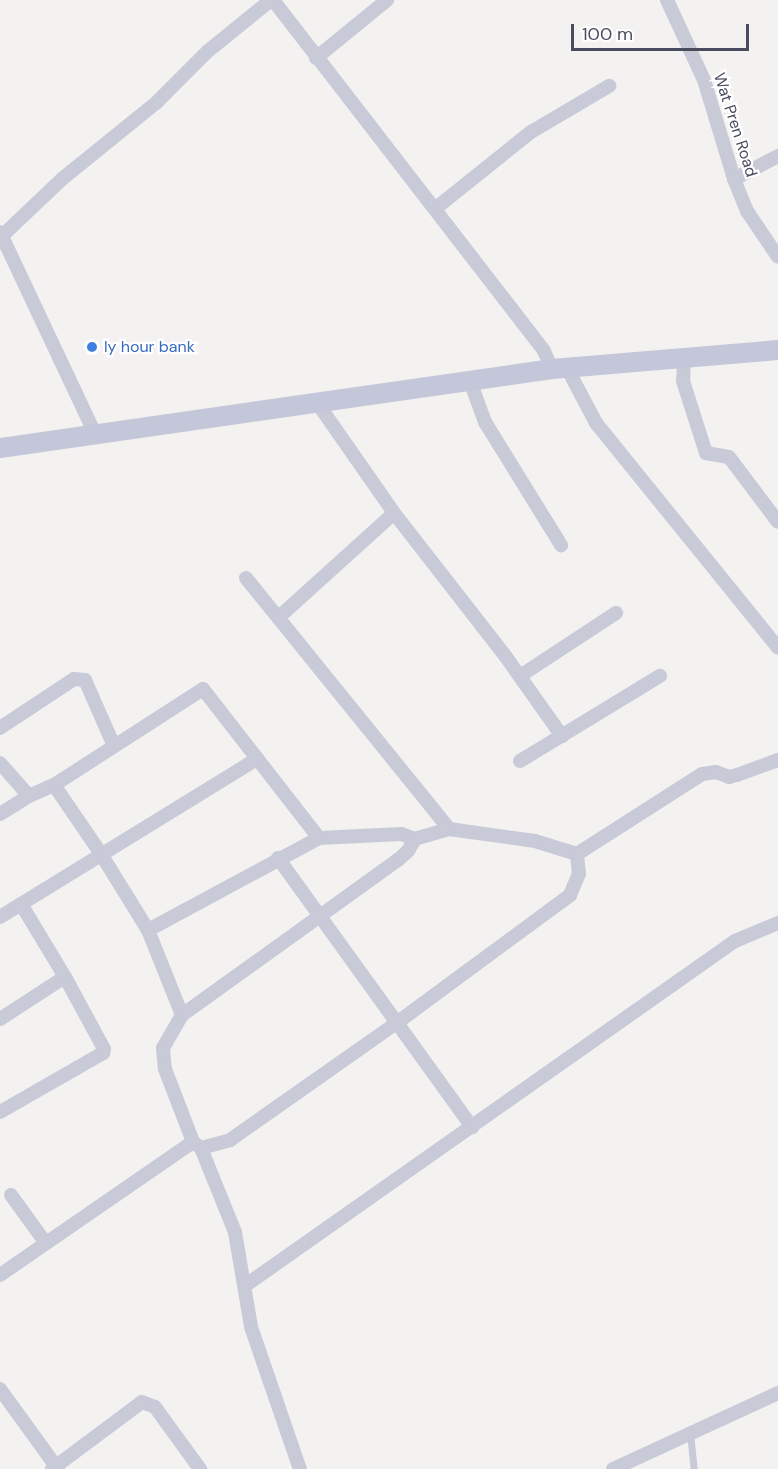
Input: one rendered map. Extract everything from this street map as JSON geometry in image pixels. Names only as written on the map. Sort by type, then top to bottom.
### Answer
[{"type":"street","points":[[96,436],[1,234],[62,178],[156,104],[208,51],[272,0],[559,368],[596,423],[778,648]]},
{"type":"street","points":[[316,58],[387,0]]},
{"type":"street","name":"Wat Pren Road","points":[[667,0],[704,80],[734,180],[750,218],[778,257]]},
{"type":"street","points":[[436,208],[536,128],[609,86]]},
{"type":"street","points":[[734,180],[778,156]]},
{"type":"street","points":[[2,444],[96,436],[318,404],[473,392],[559,368],[778,350]]},
{"type":"street","points":[[684,358],[683,381],[706,453],[729,457],[778,522]]},
{"type":"street","points":[[473,392],[485,422],[561,545]]},
{"type":"street","points":[[318,404],[394,513],[520,676],[562,736]]},
{"type":"street","points":[[279,617],[394,513]]},
{"type":"street","points":[[246,578],[449,829]]},
{"type":"street","points":[[520,676],[616,613]]},
{"type":"street","points":[[520,761],[660,676]]},
{"type":"street","points":[[0,728],[74,679],[85,680],[114,746]]},
{"type":"street","points":[[0,814],[29,796],[54,785],[203,689],[319,838]]},
{"type":"street","points":[[0,917],[257,759]]},
{"type":"street","points":[[148,930],[278,858],[319,838],[401,834],[415,839],[449,829],[535,841],[577,854],[702,774],[716,772],[729,777],[778,760]]},
{"type":"street","points":[[0,763],[29,796]]},
{"type":"street","points":[[54,785],[101,854],[148,930],[182,1015]]},
{"type":"street","points":[[295,1465],[251,1327],[246,1285],[235,1232],[165,1069],[163,1048],[182,1015],[398,860],[408,851],[415,839]]},
{"type":"street","points":[[0,1275],[45,1242],[197,1145],[230,1140],[398,1022],[570,895],[576,887],[579,874],[577,854]]},
{"type":"street","points":[[278,858],[472,1127]]},
{"type":"street","points":[[0,1112],[103,1053],[104,1046],[21,904]]},
{"type":"street","points":[[246,1285],[735,941],[778,923]]},
{"type":"street","points":[[0,1019],[65,977]]},
{"type":"street","points":[[11,1195],[45,1242]]},
{"type":"street","points":[[0,1389],[56,1468],[142,1402],[155,1407],[200,1469]]},
{"type":"street","points":[[613,1469],[778,1393]]},
{"type":"lane","points":[[690,1433],[694,1469]]},
{"type":"place","name":"ly hour bank","points":[[92,347]]}]
